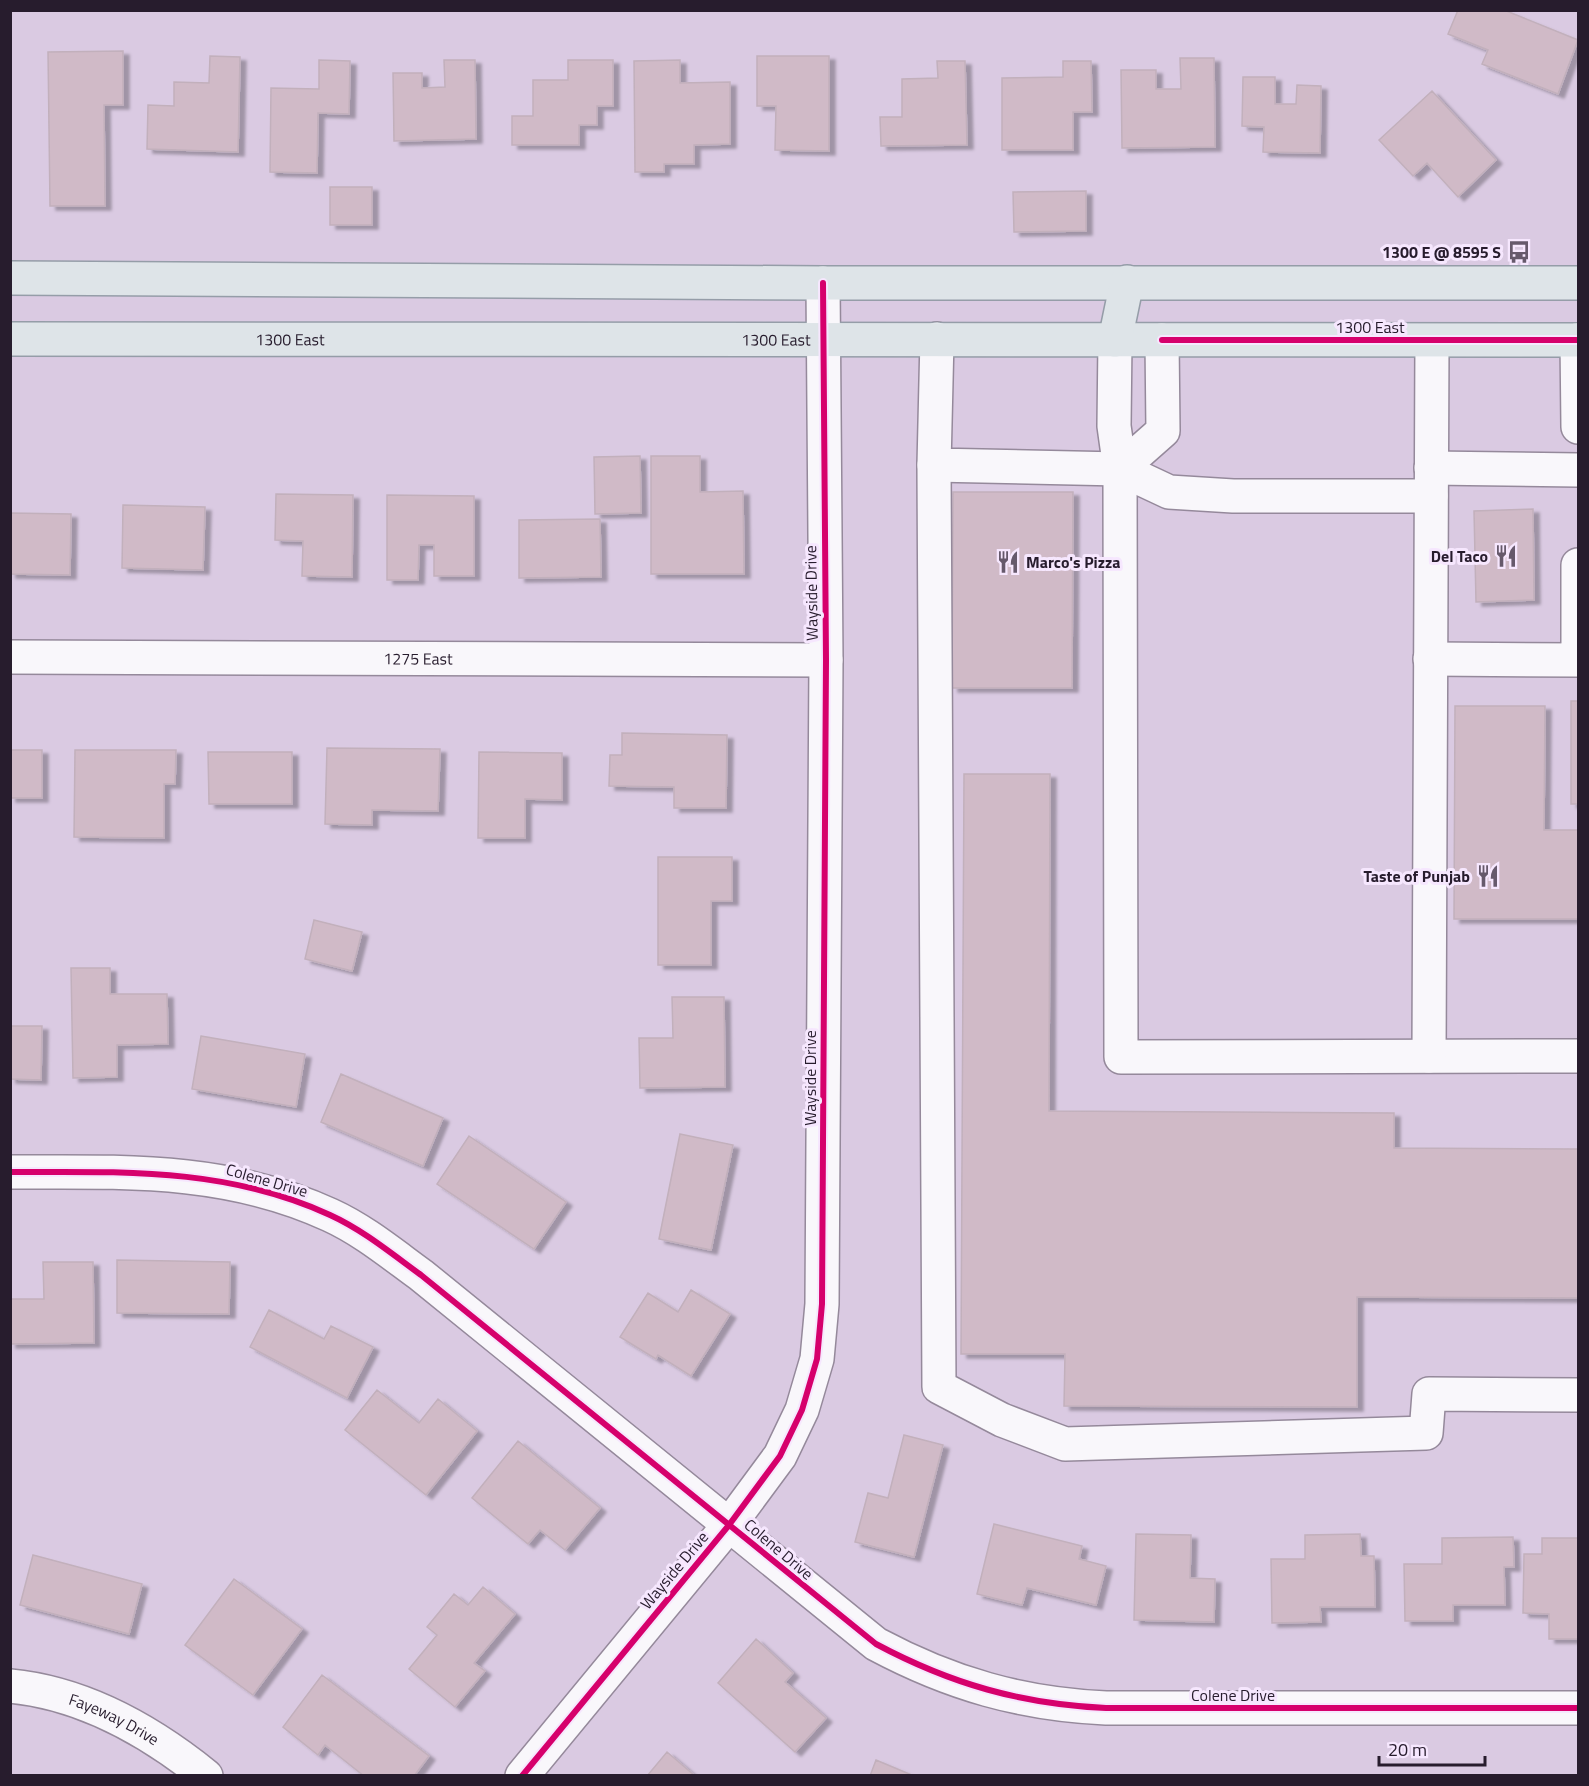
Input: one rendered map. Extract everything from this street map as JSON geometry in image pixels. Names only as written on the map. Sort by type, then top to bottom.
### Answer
[{"type":"main road","points":[[10,278],[823,283],[1578,282]]},
{"type":"main road","points":[[1115,340],[1127,282]]},
{"type":"main road","name":"1300 East","points":[[10,339],[1578,340]]},
{"type":"street","name":"Wayside Drive","points":[[522,1776],[729,1525],[780,1456],[802,1410],[817,1359],[822,1304],[826,660],[823,283]]},
{"type":"street","points":[[937,339],[934,465],[939,1387],[1002,1420],[1065,1444],[1426,1433],[1429,1394],[1578,1395]]},
{"type":"street","points":[[1115,340],[1114,426],[1120,469],[1121,1057],[1578,1056]]},
{"type":"street","points":[[1120,469],[1163,431],[1162,340]]},
{"type":"street","points":[[1578,340],[1578,427]]},
{"type":"street","points":[[1429,1056],[1432,341]]},
{"type":"street","points":[[934,465],[1120,469],[1169,492],[1233,496],[1578,470]]},
{"type":"street","points":[[1430,659],[1578,660],[1578,565]]},
{"type":"street","name":"1275 East","points":[[10,657],[826,660]]},
{"type":"street","name":"Colene Drive","points":[[10,1172],[162,1173],[224,1180],[277,1194],[331,1215],[377,1242],[421,1275],[876,1644],[919,1667],[1009,1697],[1057,1706],[1106,1708],[1578,1708]]},
{"type":"street","name":"Fayeway Drive","points":[[10,1686],[36,1689],[76,1700],[123,1720],[177,1752],[206,1776]]},
{"type":"building","points":[[1458,10],[1504,10],[1578,40],[1558,94],[1482,64],[1488,50],[1448,34]]},
{"type":"building","points":[[123,51],[123,105],[104,105],[105,206],[50,206],[48,52]]},
{"type":"building","points":[[210,56],[240,57],[238,152],[147,149],[148,105],[174,106],[174,82],[209,83]]},
{"type":"building","points":[[757,56],[829,56],[829,151],[775,150],[776,106],[757,106]]},
{"type":"building","points":[[1180,58],[1214,58],[1215,147],[1122,148],[1121,70],[1156,70],[1156,89],[1181,89]]},
{"type":"building","points":[[319,60],[350,61],[349,114],[318,113],[317,173],[270,172],[271,88],[319,89]]},
{"type":"building","points":[[444,60],[475,60],[476,139],[394,141],[393,73],[422,73],[422,88],[445,87]]},
{"type":"building","points":[[568,60],[613,60],[613,106],[597,106],[597,125],[579,125],[579,145],[512,145],[512,116],[533,116],[533,80],[568,80]]},
{"type":"building","points":[[680,60],[680,83],[730,82],[730,144],[694,145],[694,164],[664,164],[664,172],[635,172],[634,61]]},
{"type":"building","points":[[937,61],[965,61],[967,145],[881,146],[880,117],[902,117],[902,79],[938,78]]},
{"type":"building","points":[[1063,61],[1091,61],[1092,112],[1073,112],[1073,150],[1002,150],[1002,78],[1063,77]]},
{"type":"building","points":[[1243,77],[1275,77],[1275,104],[1296,104],[1297,85],[1321,86],[1320,153],[1263,152],[1264,127],[1242,126]]},
{"type":"building","points":[[1432,91],[1496,160],[1458,197],[1427,163],[1413,176],[1379,140]]},
{"type":"building","points":[[330,187],[372,187],[372,225],[330,225]]},
{"type":"building","points":[[1086,191],[1086,231],[1014,232],[1013,192]]},
{"type":"building","points":[[640,456],[641,513],[595,514],[594,457]]},
{"type":"building","points":[[651,456],[700,456],[700,492],[743,491],[744,574],[651,574]]},
{"type":"building","points":[[953,492],[1073,492],[1072,688],[952,688]]},
{"type":"building","points":[[276,494],[353,495],[352,577],[302,576],[303,541],[275,540]]},
{"type":"building","points":[[387,495],[474,496],[474,576],[434,576],[434,545],[419,545],[418,580],[387,580]]},
{"type":"building","points":[[123,505],[205,507],[203,570],[122,568]]},
{"type":"building","points":[[1533,509],[1534,600],[1476,602],[1474,511]]},
{"type":"building","points":[[10,513],[71,514],[70,575],[10,574]]},
{"type":"building","points":[[600,519],[601,577],[519,578],[519,520]]},
{"type":"building","points":[[1571,701],[1578,701],[1578,804],[1571,804]]},
{"type":"building","points":[[1455,706],[1545,706],[1544,830],[1578,830],[1578,919],[1454,919]]},
{"type":"building","points":[[622,733],[727,735],[726,808],[674,808],[674,787],[609,786],[610,755],[622,755]]},
{"type":"building","points":[[327,748],[440,749],[438,811],[372,810],[372,825],[325,824]]},
{"type":"building","points":[[10,750],[42,750],[42,798],[10,798]]},
{"type":"building","points":[[75,750],[176,750],[175,784],[164,784],[164,838],[74,837]]},
{"type":"building","points":[[208,752],[292,752],[292,804],[209,804]]},
{"type":"building","points":[[479,752],[562,753],[562,800],[525,799],[525,838],[478,838]]},
{"type":"building","points":[[964,774],[1050,774],[1049,1111],[1394,1113],[1394,1148],[1578,1149],[1578,1298],[1357,1297],[1357,1407],[1064,1406],[1065,1354],[961,1354]]},
{"type":"building","points":[[658,857],[732,857],[732,901],[711,901],[711,965],[658,965]]},
{"type":"building","points":[[314,920],[362,932],[352,971],[305,959]]},
{"type":"building","points":[[71,968],[110,968],[110,994],[167,994],[168,1044],[117,1045],[117,1077],[73,1078]]},
{"type":"building","points":[[672,997],[724,997],[725,1087],[640,1088],[639,1038],[673,1038]]},
{"type":"building","points":[[10,1026],[42,1026],[41,1080],[10,1079]]},
{"type":"building","points":[[201,1036],[305,1054],[296,1107],[192,1089]]},
{"type":"building","points":[[341,1074],[443,1118],[423,1166],[321,1122]]},
{"type":"building","points":[[680,1134],[733,1145],[711,1250],[659,1239]]},
{"type":"building","points":[[469,1136],[566,1202],[534,1249],[437,1184]]},
{"type":"building","points":[[117,1260],[230,1262],[229,1314],[117,1313]]},
{"type":"building","points":[[43,1262],[93,1262],[94,1343],[10,1344],[10,1299],[44,1299]]},
{"type":"building","points":[[691,1290],[730,1314],[691,1376],[658,1355],[656,1359],[620,1337],[648,1293],[678,1312]]},
{"type":"building","points":[[269,1310],[324,1339],[331,1326],[373,1347],[347,1398],[250,1347]]},
{"type":"building","points":[[377,1390],[419,1423],[438,1399],[477,1431],[426,1495],[345,1430]]},
{"type":"building","points":[[904,1435],[943,1445],[914,1557],[855,1542],[868,1493],[888,1498]]},
{"type":"building","points":[[518,1441],[600,1508],[565,1550],[540,1530],[528,1544],[472,1498]]},
{"type":"building","points":[[994,1524],[1082,1546],[1079,1559],[1106,1566],[1096,1605],[1027,1588],[1022,1605],[977,1594]]},
{"type":"building","points":[[1136,1534],[1191,1535],[1190,1578],[1215,1579],[1214,1622],[1134,1620]]},
{"type":"building","points":[[1360,1534],[1361,1556],[1374,1556],[1375,1607],[1320,1607],[1321,1622],[1272,1623],[1271,1559],[1305,1559],[1305,1535]]},
{"type":"building","points":[[1513,1537],[1514,1567],[1504,1567],[1505,1605],[1453,1605],[1453,1621],[1405,1621],[1404,1564],[1442,1564],[1442,1538]]},
{"type":"building","points":[[1542,1538],[1578,1538],[1578,1639],[1549,1639],[1549,1614],[1523,1613],[1524,1554],[1542,1554]]},
{"type":"building","points":[[33,1555],[142,1584],[129,1634],[20,1605]]},
{"type":"building","points":[[234,1579],[302,1629],[253,1695],[185,1645]]},
{"type":"building","points":[[483,1587],[515,1614],[474,1663],[485,1671],[455,1707],[409,1669],[437,1635],[427,1627],[454,1594],[468,1605]]},
{"type":"building","points":[[756,1639],[793,1673],[785,1682],[826,1718],[795,1752],[718,1683]]},
{"type":"building","points":[[322,1675],[429,1756],[414,1776],[364,1776],[325,1745],[318,1755],[283,1727]]},
{"type":"building","points":[[667,1752],[695,1776],[647,1776]]},
{"type":"building","points":[[876,1760],[914,1776],[870,1776]]},
{"type":"cycle path","points":[[522,1776],[729,1525],[780,1456],[802,1410],[817,1359],[822,1304],[826,660],[823,283]]},
{"type":"cycle path","points":[[1162,340],[1578,340]]},
{"type":"cycle path","points":[[10,1172],[133,1173],[212,1180],[291,1199],[342,1221],[421,1275],[876,1644],[959,1681],[1016,1697],[1106,1708],[1578,1708]]},
{"type":"place","name":"1300 E @ 8595 S","points":[[1519,252]]},
{"type":"place","name":"Del Taco","points":[[1506,556]]},
{"type":"place","name":"Marco's Pizza","points":[[1008,562]]},
{"type":"place","name":"Taste of Punjab","points":[[1488,876]]}]
